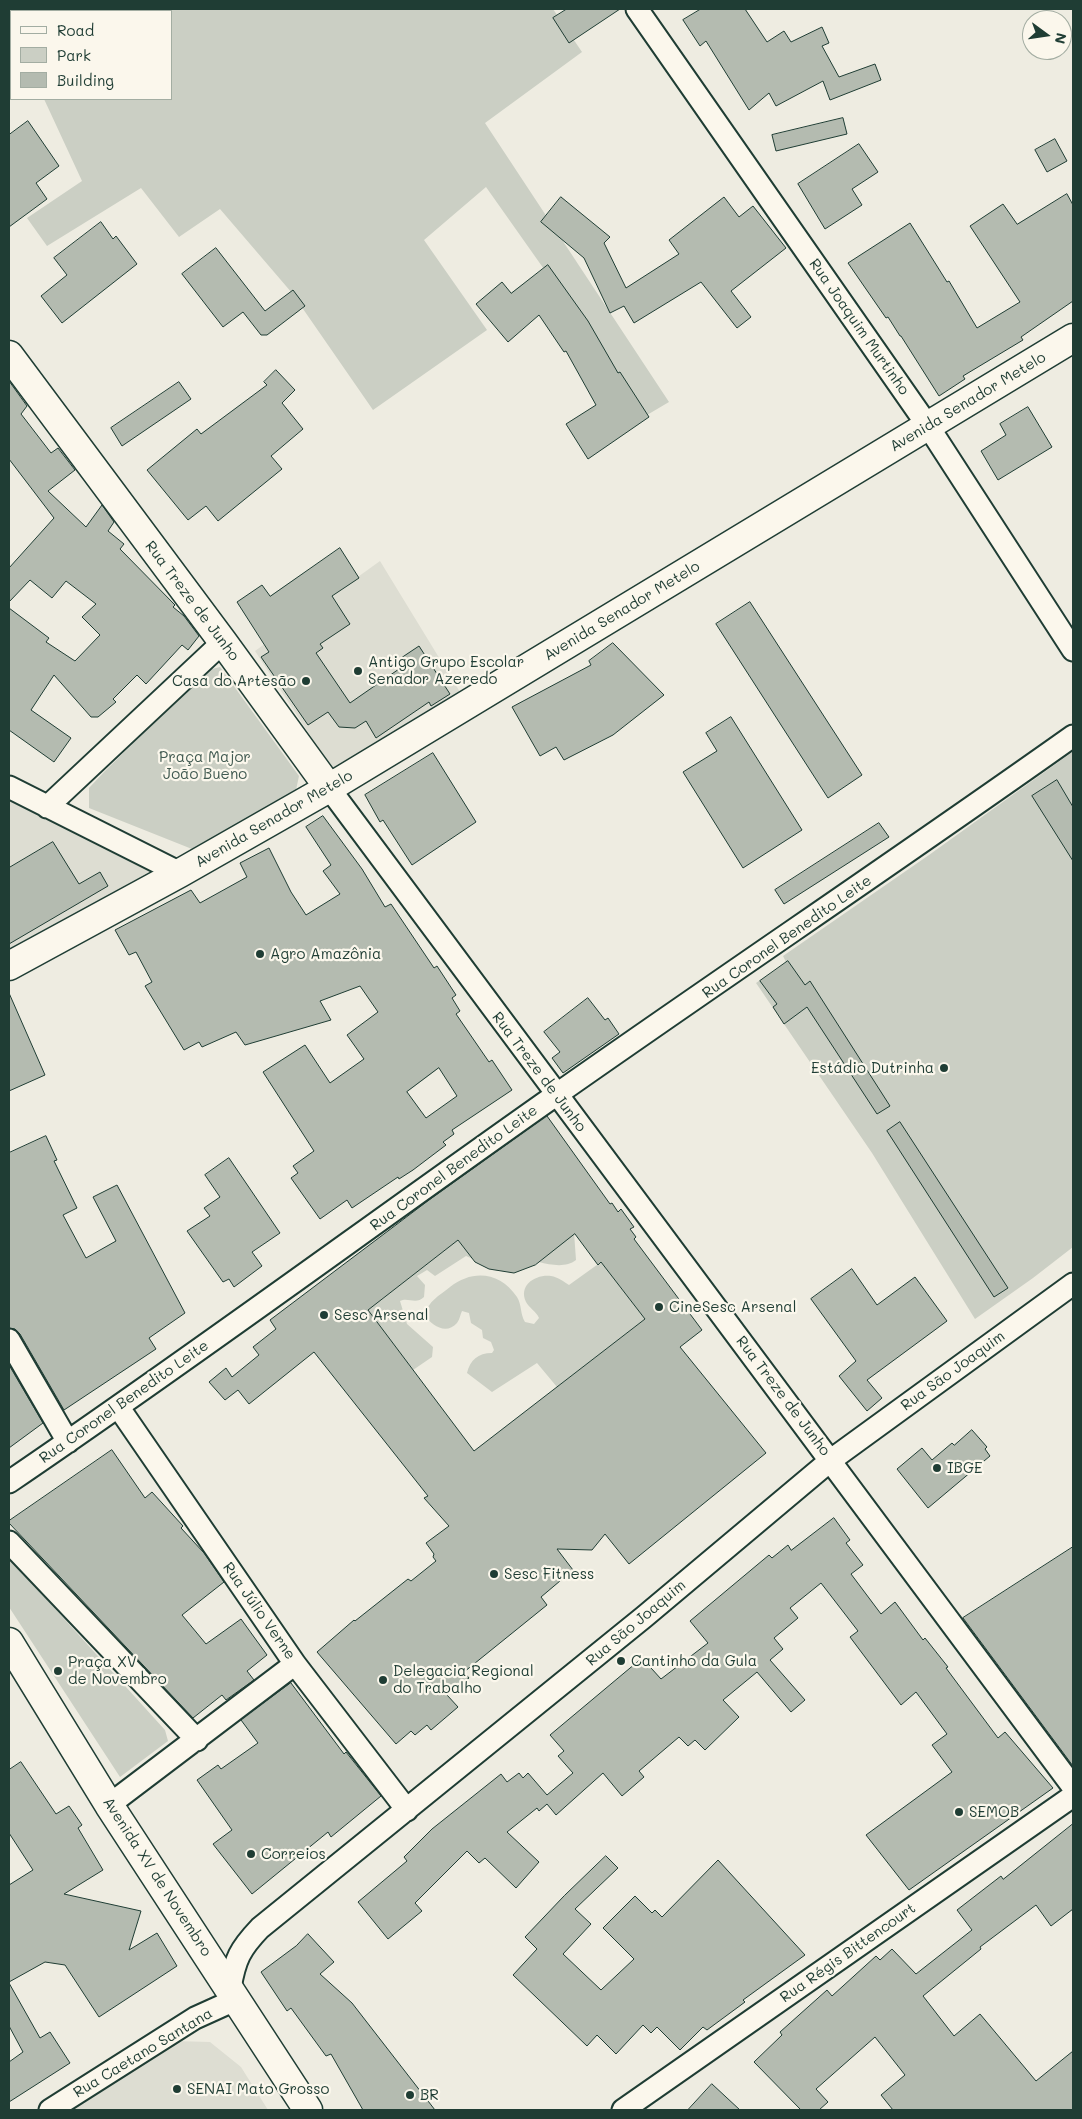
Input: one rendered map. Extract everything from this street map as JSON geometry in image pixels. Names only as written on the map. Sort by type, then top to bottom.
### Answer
[{"type":"main road","name":"Avenida Senador Metelo","points":[[9,966],[180,873],[329,788],[1073,338]]},
{"type":"main road","name":"Rua Treze de Junho","points":[[9,354],[329,788]]},
{"type":"main road","name":"Avenida XV de Novembro","points":[[9,1642],[110,1805],[308,2110]]},
{"type":"street","name":"Rua Joaquim Murtinho","points":[[637,9],[928,426],[1073,650]]},
{"type":"street","points":[[47,807],[223,642]]},
{"type":"street","name":"Rua Coronel Benedito Leite","points":[[9,1482],[119,1408],[556,1095],[920,845],[1073,736]]},
{"type":"street","points":[[9,787],[180,873]]},
{"type":"street","name":"Rua Treze de Junho","points":[[329,788],[1073,1786]]},
{"type":"street","name":"Rua São Joaquim","points":[[233,1993],[237,1957],[260,1928],[644,1617],[831,1460],[1073,1284]]},
{"type":"street","points":[[9,1340],[68,1442]]},
{"type":"street","name":"Rua Júlio Verne","points":[[119,1408],[295,1664],[407,1810]]},
{"type":"street","points":[[9,1542],[197,1740]]},
{"type":"street","points":[[110,1805],[295,1664]]},
{"type":"street","name":"Rua Régis Bittencourt","points":[[623,2110],[1073,1796]]},
{"type":"street","name":"Rua Caetano Santana","points":[[50,2110],[233,1993]]},
{"type":"shaded area","name":"Antigo Grupo Escolar Senador Azeredo","points":[[380,561],[460,692],[332,769],[255,651]]},
{"type":"shaded area","points":[[9,800],[159,873],[9,951]]},
{"type":"shaded area","name":"SENAI Mato Grosso","points":[[174,2041],[210,2042],[241,2067],[268,2110],[66,2110]]},
{"type":"green space","points":[[9,9],[553,9],[582,52],[485,123],[669,402],[647,415],[486,187],[424,240],[487,330],[373,410],[292,293],[220,209],[179,237],[141,188],[47,246],[27,218],[82,181],[44,100],[172,100],[172,10],[10,10],[10,24]]},
{"type":"green space","name":"Praça Major João Bueno","points":[[220,667],[299,776],[296,790],[192,849],[89,808],[89,788],[208,670]]},
{"type":"green space","name":"Estádio Dutrinha","points":[[1073,753],[1073,1247],[975,1319],[872,1153],[756,983],[786,962],[783,956],[929,855]]},
{"type":"green space","points":[[574,1232],[576,1260],[563,1265],[539,1262]]},
{"type":"green space","points":[[458,1240],[473,1259],[466,1256],[435,1276],[427,1270],[417,1276],[425,1285],[424,1297],[415,1301],[400,1301],[407,1324],[433,1347],[432,1357],[413,1370],[368,1310]]},
{"type":"green space","points":[[601,1262],[645,1319],[557,1387],[537,1363],[492,1392],[467,1373],[470,1364],[475,1358],[483,1354],[492,1353],[494,1350],[491,1342],[483,1338],[482,1330],[471,1323],[469,1313],[462,1311],[459,1320],[453,1327],[444,1329],[435,1326],[425,1315],[426,1310],[434,1299],[459,1281],[468,1277],[486,1276],[503,1282],[510,1289],[519,1300],[525,1322],[534,1324],[539,1318],[527,1304],[524,1296],[524,1290],[530,1282],[540,1277],[551,1276],[569,1285]]},
{"type":"green space","points":[[9,1558],[165,1730],[168,1741],[120,1777],[9,1607]]},
{"type":"building","points":[[567,9],[620,9],[569,43],[553,18]]},
{"type":"building","points":[[701,9],[745,9],[767,42],[784,31],[791,42],[822,27],[829,43],[822,46],[839,77],[875,64],[881,80],[830,100],[823,81],[776,106],[769,93],[749,110],[706,41],[700,46],[683,20]]},
{"type":"building","points":[[843,118],[847,134],[776,151],[772,135]]},
{"type":"building","points":[[28,121],[59,166],[36,183],[47,199],[9,227],[9,135]]},
{"type":"building","points":[[1055,139],[1067,161],[1047,172],[1035,150]]},
{"type":"building","points":[[859,144],[878,172],[852,189],[862,205],[825,229],[798,184]]},
{"type":"building","points":[[1067,194],[1073,205],[1073,301],[1021,337],[1023,340],[963,376],[965,379],[939,396],[888,317],[886,318],[848,263],[910,223],[947,282],[949,281],[977,328],[1020,302],[970,226],[1003,204],[1017,224]]},
{"type":"building","points":[[561,197],[610,237],[604,243],[626,288],[679,254],[669,240],[724,197],[739,217],[753,206],[786,248],[731,291],[751,317],[737,328],[701,282],[634,323],[624,306],[610,313],[584,258],[541,222]]},
{"type":"building","points":[[101,222],[113,239],[116,236],[137,264],[62,323],[41,296],[67,275],[54,258]]},
{"type":"building","points":[[216,248],[265,311],[293,290],[305,306],[267,335],[261,335],[243,312],[223,327],[182,274]]},
{"type":"building","points":[[548,265],[588,321],[618,373],[620,372],[649,417],[588,459],[566,424],[596,405],[566,351],[564,352],[539,315],[508,342],[476,304],[502,282],[511,293]]},
{"type":"building","points":[[276,370],[295,390],[282,403],[303,429],[271,456],[282,469],[218,521],[206,506],[188,520],[147,470],[197,429],[201,434],[267,385],[264,382]]},
{"type":"building","points":[[9,381],[27,406],[21,414],[51,453],[58,448],[75,470],[48,491],[86,527],[102,505],[114,522],[108,531],[124,544],[120,549],[175,605],[173,607],[184,616],[199,636],[188,650],[182,645],[146,684],[137,675],[113,699],[116,702],[98,717],[91,717],[54,675],[31,710],[71,738],[54,762],[9,730],[9,608],[49,638],[46,642],[75,661],[100,635],[82,617],[96,604],[66,581],[52,598],[30,580],[9,602],[9,568],[54,518],[9,459]]},
{"type":"building","points":[[179,382],[191,399],[122,446],[111,428]]},
{"type":"building","points":[[1028,407],[1052,447],[998,480],[981,451],[1006,435],[1000,424]]},
{"type":"building","points":[[340,548],[359,578],[332,596],[350,624],[320,644],[323,648],[316,653],[350,703],[399,669],[395,662],[419,646],[450,694],[431,706],[429,702],[376,738],[366,721],[355,728],[339,727],[328,712],[308,725],[261,657],[269,652],[237,602],[262,585],[270,596]]},
{"type":"building","points":[[750,602],[862,775],[828,798],[716,624]]},
{"type":"building","points":[[613,643],[664,695],[613,735],[564,760],[556,747],[540,756],[512,707],[591,665],[589,661]]},
{"type":"building","points":[[731,717],[802,830],[743,868],[683,772],[717,751],[706,733]]},
{"type":"building","points":[[433,753],[476,822],[412,865],[383,820],[380,822],[365,795]]},
{"type":"building","points":[[1057,780],[1073,807],[1073,861],[1032,796]]},
{"type":"building","points":[[323,816],[362,869],[385,907],[391,904],[434,968],[437,966],[456,995],[452,998],[460,1011],[456,1014],[489,1062],[492,1060],[512,1090],[452,1130],[454,1134],[443,1142],[446,1145],[413,1170],[399,1179],[398,1177],[352,1208],[347,1200],[320,1219],[291,1178],[298,1173],[293,1166],[314,1151],[263,1072],[305,1045],[330,1083],[364,1059],[347,1035],[378,1012],[360,986],[320,1001],[331,1020],[245,1045],[236,1032],[202,1047],[199,1042],[184,1050],[145,986],[152,982],[136,952],[129,955],[115,930],[191,890],[200,903],[247,877],[240,863],[269,848],[291,892],[306,915],[340,894],[323,871],[331,865],[306,827]],"holes":[[[439,1068],[457,1096],[426,1118],[407,1092]]]},
{"type":"building","points":[[879,823],[889,837],[784,904],[775,890]]},
{"type":"building","points":[[53,842],[79,884],[100,872],[108,886],[9,944],[9,868]]},
{"type":"building","points":[[788,961],[805,985],[810,981],[890,1106],[877,1114],[807,1007],[784,1024],[773,1007],[777,1004],[760,981]]},
{"type":"building","points":[[9,993],[45,1075],[9,1091]]},
{"type":"building","points":[[588,998],[605,1020],[608,1018],[619,1034],[563,1073],[552,1058],[560,1052],[544,1032]]},
{"type":"building","points":[[547,1116],[610,1204],[612,1203],[618,1212],[621,1209],[634,1227],[630,1229],[636,1237],[634,1239],[702,1330],[680,1347],[766,1453],[629,1564],[605,1534],[592,1550],[557,1549],[573,1570],[541,1597],[547,1605],[464,1672],[469,1678],[447,1695],[458,1707],[431,1730],[427,1725],[415,1735],[411,1731],[396,1744],[317,1652],[354,1620],[408,1579],[411,1581],[436,1561],[433,1557],[434,1554],[426,1543],[449,1526],[424,1498],[428,1496],[314,1352],[249,1404],[238,1390],[225,1400],[209,1382],[226,1368],[232,1377],[259,1355],[253,1347],[276,1329],[270,1320],[429,1200]],"holes":[[[575,1234],[598,1265],[601,1262],[645,1319],[474,1451],[368,1310],[458,1240],[475,1262],[489,1269],[514,1273],[535,1265]]]},
{"type":"building","points":[[900,1122],[1008,1288],[994,1297],[887,1131]]},
{"type":"building","points":[[46,1136],[57,1160],[54,1161],[77,1208],[63,1215],[86,1258],[116,1241],[93,1197],[117,1185],[185,1313],[149,1338],[156,1349],[64,1410],[20,1334],[15,1329],[9,1328],[9,1153]]},
{"type":"building","points":[[229,1158],[280,1233],[252,1252],[262,1266],[234,1287],[229,1279],[223,1282],[187,1231],[210,1216],[204,1208],[220,1197],[205,1175]]},
{"type":"building","points":[[852,1269],[877,1305],[915,1277],[947,1321],[867,1380],[882,1398],[867,1411],[839,1376],[856,1361],[811,1299]]},
{"type":"building","points":[[9,1365],[43,1423],[9,1448]]},
{"type":"building","name":"IBGE","points":[[972,1430],[987,1447],[985,1449],[990,1456],[928,1508],[897,1469],[922,1448],[932,1460],[952,1443],[954,1445]]},
{"type":"building","points":[[112,1450],[145,1498],[152,1492],[183,1526],[181,1528],[204,1553],[224,1582],[182,1615],[206,1644],[241,1619],[267,1655],[247,1671],[254,1680],[226,1700],[222,1695],[193,1718],[9,1523],[9,1521]]},
{"type":"building","points":[[834,1518],[850,1540],[846,1543],[863,1565],[851,1574],[881,1614],[895,1602],[923,1640],[925,1638],[948,1667],[946,1668],[998,1738],[1005,1732],[1053,1788],[909,1890],[866,1835],[952,1772],[932,1745],[947,1734],[916,1692],[901,1705],[850,1637],[858,1631],[821,1583],[790,1608],[798,1618],[774,1638],[783,1649],[770,1660],[805,1700],[791,1712],[757,1672],[723,1700],[739,1717],[705,1750],[695,1740],[688,1746],[679,1737],[639,1771],[644,1777],[622,1796],[603,1773],[556,1815],[547,1804],[539,1811],[537,1808],[507,1832],[539,1862],[516,1888],[485,1858],[479,1863],[467,1851],[415,1903],[422,1911],[388,1939],[358,1902],[407,1861],[404,1857],[432,1829],[501,1774],[507,1782],[519,1773],[523,1778],[528,1773],[547,1795],[573,1773],[558,1756],[564,1751],[550,1735],[642,1658],[661,1679],[708,1643],[690,1621],[769,1555],[772,1558],[788,1545],[791,1550]]},
{"type":"building","points":[[1073,1547],[1073,1766],[963,1618]]},
{"type":"building","points":[[291,1683],[344,1754],[346,1752],[381,1796],[331,1837],[328,1832],[252,1894],[213,1844],[232,1830],[197,1780],[218,1765],[221,1769],[258,1743],[241,1720]]},
{"type":"building","points":[[21,1762],[56,1814],[69,1806],[82,1825],[78,1828],[103,1870],[64,1894],[141,1911],[129,1950],[157,1933],[177,1966],[99,2017],[65,1965],[45,1962],[9,1982],[9,1885],[33,1870],[9,1833],[9,1770]]},
{"type":"building","points":[[1073,1824],[1073,1909],[1051,1926],[1036,1905],[980,1947],[981,1949],[923,1996],[954,2036],[980,2014],[1036,2081],[1073,2051],[1073,2110],[893,2110],[881,2095],[905,2075],[875,2037],[816,2089],[828,2102],[819,2110],[801,2110],[754,2062],[782,2035],[780,2032],[827,1990],[832,1996],[876,1956],[880,1960],[892,1949],[916,1974],[972,1930],[957,1910],[1001,1876],[1003,1879]]},
{"type":"building","points":[[606,1856],[618,1868],[575,1909],[591,1924],[563,1954],[601,1990],[634,1959],[603,1928],[635,1896],[652,1913],[655,1910],[662,1917],[718,1860],[805,1955],[743,2000],[745,2002],[707,2030],[703,2027],[680,2050],[657,2027],[651,2033],[643,2025],[616,2054],[597,2035],[587,2046],[513,1975],[537,1949],[525,1937]]},
{"type":"building","points":[[308,1934],[334,1962],[320,1974],[352,2003],[435,2110],[363,2110],[331,2054],[326,2056],[291,2008],[287,2011],[261,1972],[296,1946]]},
{"type":"building","points":[[9,1983],[40,2038],[50,2032],[70,2063],[9,2102],[9,2062],[23,2052],[9,2026]]},
{"type":"building","points":[[712,2084],[740,2110],[688,2110]]},
{"type":"place","name":"Antigo Grupo Escolar Senador Azeredo","points":[[358,671]]},
{"type":"place","name":"Casa do Artesão","points":[[306,681]]},
{"type":"place","name":"Agro Amazônia","points":[[260,954]]},
{"type":"place","name":"Estádio Dutrinha","points":[[944,1068]]},
{"type":"place","name":"CineSesc Arsenal","points":[[659,1307]]},
{"type":"place","name":"Sesc Arsenal","points":[[324,1315]]},
{"type":"place","name":"IBGE","points":[[937,1468]]},
{"type":"place","name":"Sesc Fitness","points":[[494,1574]]},
{"type":"place","name":"Cantinho da Gula","points":[[621,1661]]},
{"type":"place","name":"Praça XV de Novembro","points":[[58,1671]]},
{"type":"place","name":"Delegacia Regional do Trabalho","points":[[383,1680]]},
{"type":"place","name":"SEMOB","points":[[959,1812]]},
{"type":"place","name":"Correios","points":[[251,1854]]},
{"type":"place","name":"SENAI Mato Grosso","points":[[177,2089]]},
{"type":"place","name":"BR","points":[[410,2095]]}]
